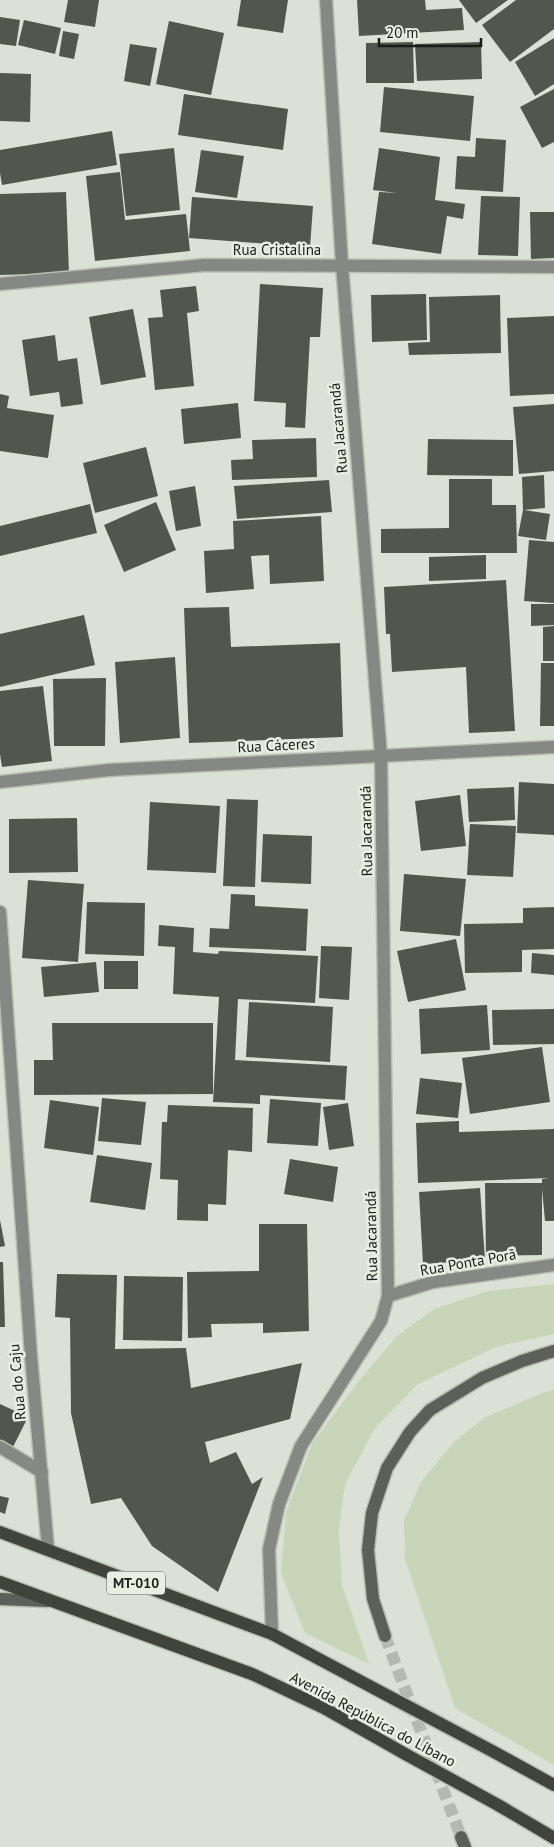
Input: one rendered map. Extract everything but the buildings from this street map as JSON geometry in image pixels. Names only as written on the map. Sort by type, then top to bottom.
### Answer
[{"type":"main road","name":"Avenida República do Líbano","points":[[0,1532],[272,1634],[554,1785]]},
{"type":"main road","name":"Avenida República do Líbano","points":[[0,1582],[252,1674],[324,1708],[554,1838]]},
{"type":"street","name":"Rua Jacarandá","points":[[272,1634],[269,1549],[279,1504],[301,1446],[381,1322],[388,1296],[381,756],[342,265],[326,0]]},
{"type":"street","name":"Rua Cristalina","points":[[0,284],[205,265],[554,267]]},
{"type":"street","name":"Rua Cáceres","points":[[0,782],[109,770],[554,746]]},
{"type":"street","name":"Rua do Caju","points":[[0,912],[30,1346],[48,1550]]},
{"type":"street","name":"Rua Ponta Porã","points":[[388,1296],[433,1282],[554,1265]]},
{"type":"street","points":[[385,1636],[373,1599],[368,1550],[372,1513],[386,1468],[410,1432],[430,1410],[482,1378],[522,1361],[554,1351]]},
{"type":"street","points":[[0,1447],[42,1472]]},
{"type":"street","points":[[0,1599],[54,1601]]},
{"type":"green space","points":[[554,1284],[554,1334],[496,1347],[418,1384],[375,1428],[345,1484],[339,1529],[342,1585],[369,1664],[305,1633],[281,1573],[286,1512],[312,1444],[358,1382],[397,1336],[434,1309],[488,1291]]},
{"type":"green space","points":[[554,1390],[554,1765],[455,1708],[405,1559],[404,1520],[421,1482],[454,1442],[484,1418],[542,1393]]},
{"type":"tunnel","points":[[385,1636],[461,1837]]}]
